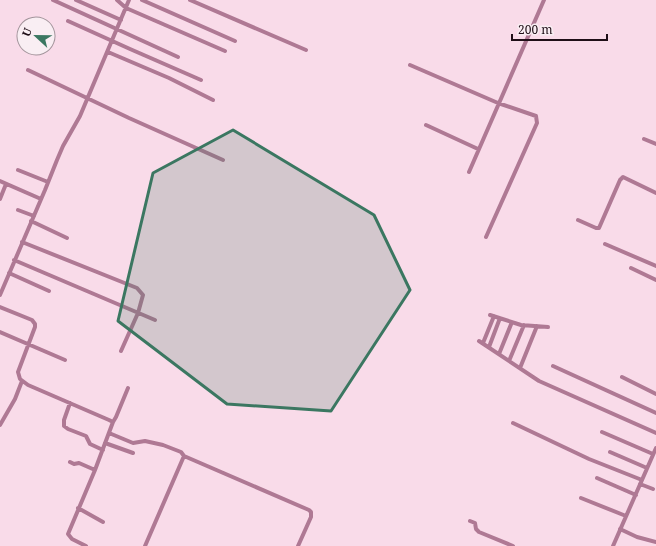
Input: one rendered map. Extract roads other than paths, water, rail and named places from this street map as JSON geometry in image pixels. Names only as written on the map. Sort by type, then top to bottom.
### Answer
[{"type":"street","points":[[53,0],[178,57]]},
{"type":"street","points":[[76,0],[121,20]]},
{"type":"street","points":[[117,0],[126,8],[225,51]]},
{"type":"street","points":[[0,295],[1,289],[9,274],[63,146],[76,124],[130,0]]},
{"type":"street","points":[[142,0],[234,41]]},
{"type":"street","points":[[190,0],[306,50]]},
{"type":"street","points":[[469,172],[544,0]]},
{"type":"street","points":[[68,21],[201,80]]},
{"type":"street","points":[[108,52],[169,78],[213,100]]},
{"type":"street","points":[[410,65],[498,103],[536,116],[538,120],[486,236]]},
{"type":"street","points":[[28,70],[87,99],[223,160]]},
{"type":"street","points":[[426,125],[478,149]]},
{"type":"street","points":[[644,139],[656,144]]},
{"type":"street","points":[[18,170],[48,182]]},
{"type":"street","points":[[578,220],[599,228],[623,177],[656,192]]},
{"type":"street","points":[[0,181],[41,199]]},
{"type":"street","points":[[0,199],[6,184]]},
{"type":"street","points":[[18,210],[34,216]]},
{"type":"street","points":[[31,221],[66,238]]},
{"type":"street","points":[[22,242],[138,288],[143,295],[138,313],[121,351]]},
{"type":"street","points":[[605,244],[656,266]]},
{"type":"street","points":[[14,260],[155,320]]},
{"type":"street","points":[[631,268],[656,280]]},
{"type":"street","points":[[9,274],[49,291]]},
{"type":"street","points":[[0,307],[34,322],[35,327],[18,372],[22,381],[112,422]]},
{"type":"street","points":[[548,327],[524,325],[492,316],[481,342],[510,360],[539,381],[656,433]]},
{"type":"street","points":[[489,347],[500,318]]},
{"type":"street","points":[[500,354],[512,322]]},
{"type":"street","points":[[510,360],[524,325]]},
{"type":"street","points":[[520,368],[537,326]]},
{"type":"street","points":[[0,332],[65,360]]},
{"type":"street","points":[[553,366],[656,413]]},
{"type":"street","points":[[622,377],[656,394]]},
{"type":"street","points":[[0,424],[15,399],[22,381]]},
{"type":"street","points":[[86,546],[72,539],[68,535],[68,532],[103,450],[112,422],[116,417],[128,388]]},
{"type":"street","points":[[70,403],[64,420],[64,426],[86,436],[90,444],[103,450]]},
{"type":"street","points":[[513,423],[641,482],[653,489]]},
{"type":"street","points":[[602,432],[654,458]]},
{"type":"street","points":[[109,433],[133,443],[144,441],[163,445],[181,452],[184,456],[309,510],[311,512],[311,517],[298,546]]},
{"type":"street","points":[[105,443],[132,453]]},
{"type":"street","points":[[614,545],[647,468],[654,458],[656,448]]},
{"type":"street","points":[[610,452],[647,468]]},
{"type":"street","points":[[145,546],[184,456]]},
{"type":"street","points":[[70,462],[74,464],[79,463],[95,470]]},
{"type":"street","points":[[597,478],[636,494]]},
{"type":"street","points":[[581,498],[626,516]]},
{"type":"street","points":[[78,508],[102,522]]},
{"type":"street","points":[[470,521],[475,523],[476,529],[480,532],[513,546]]},
{"type":"street","points":[[620,529],[637,537],[656,542]]}]
